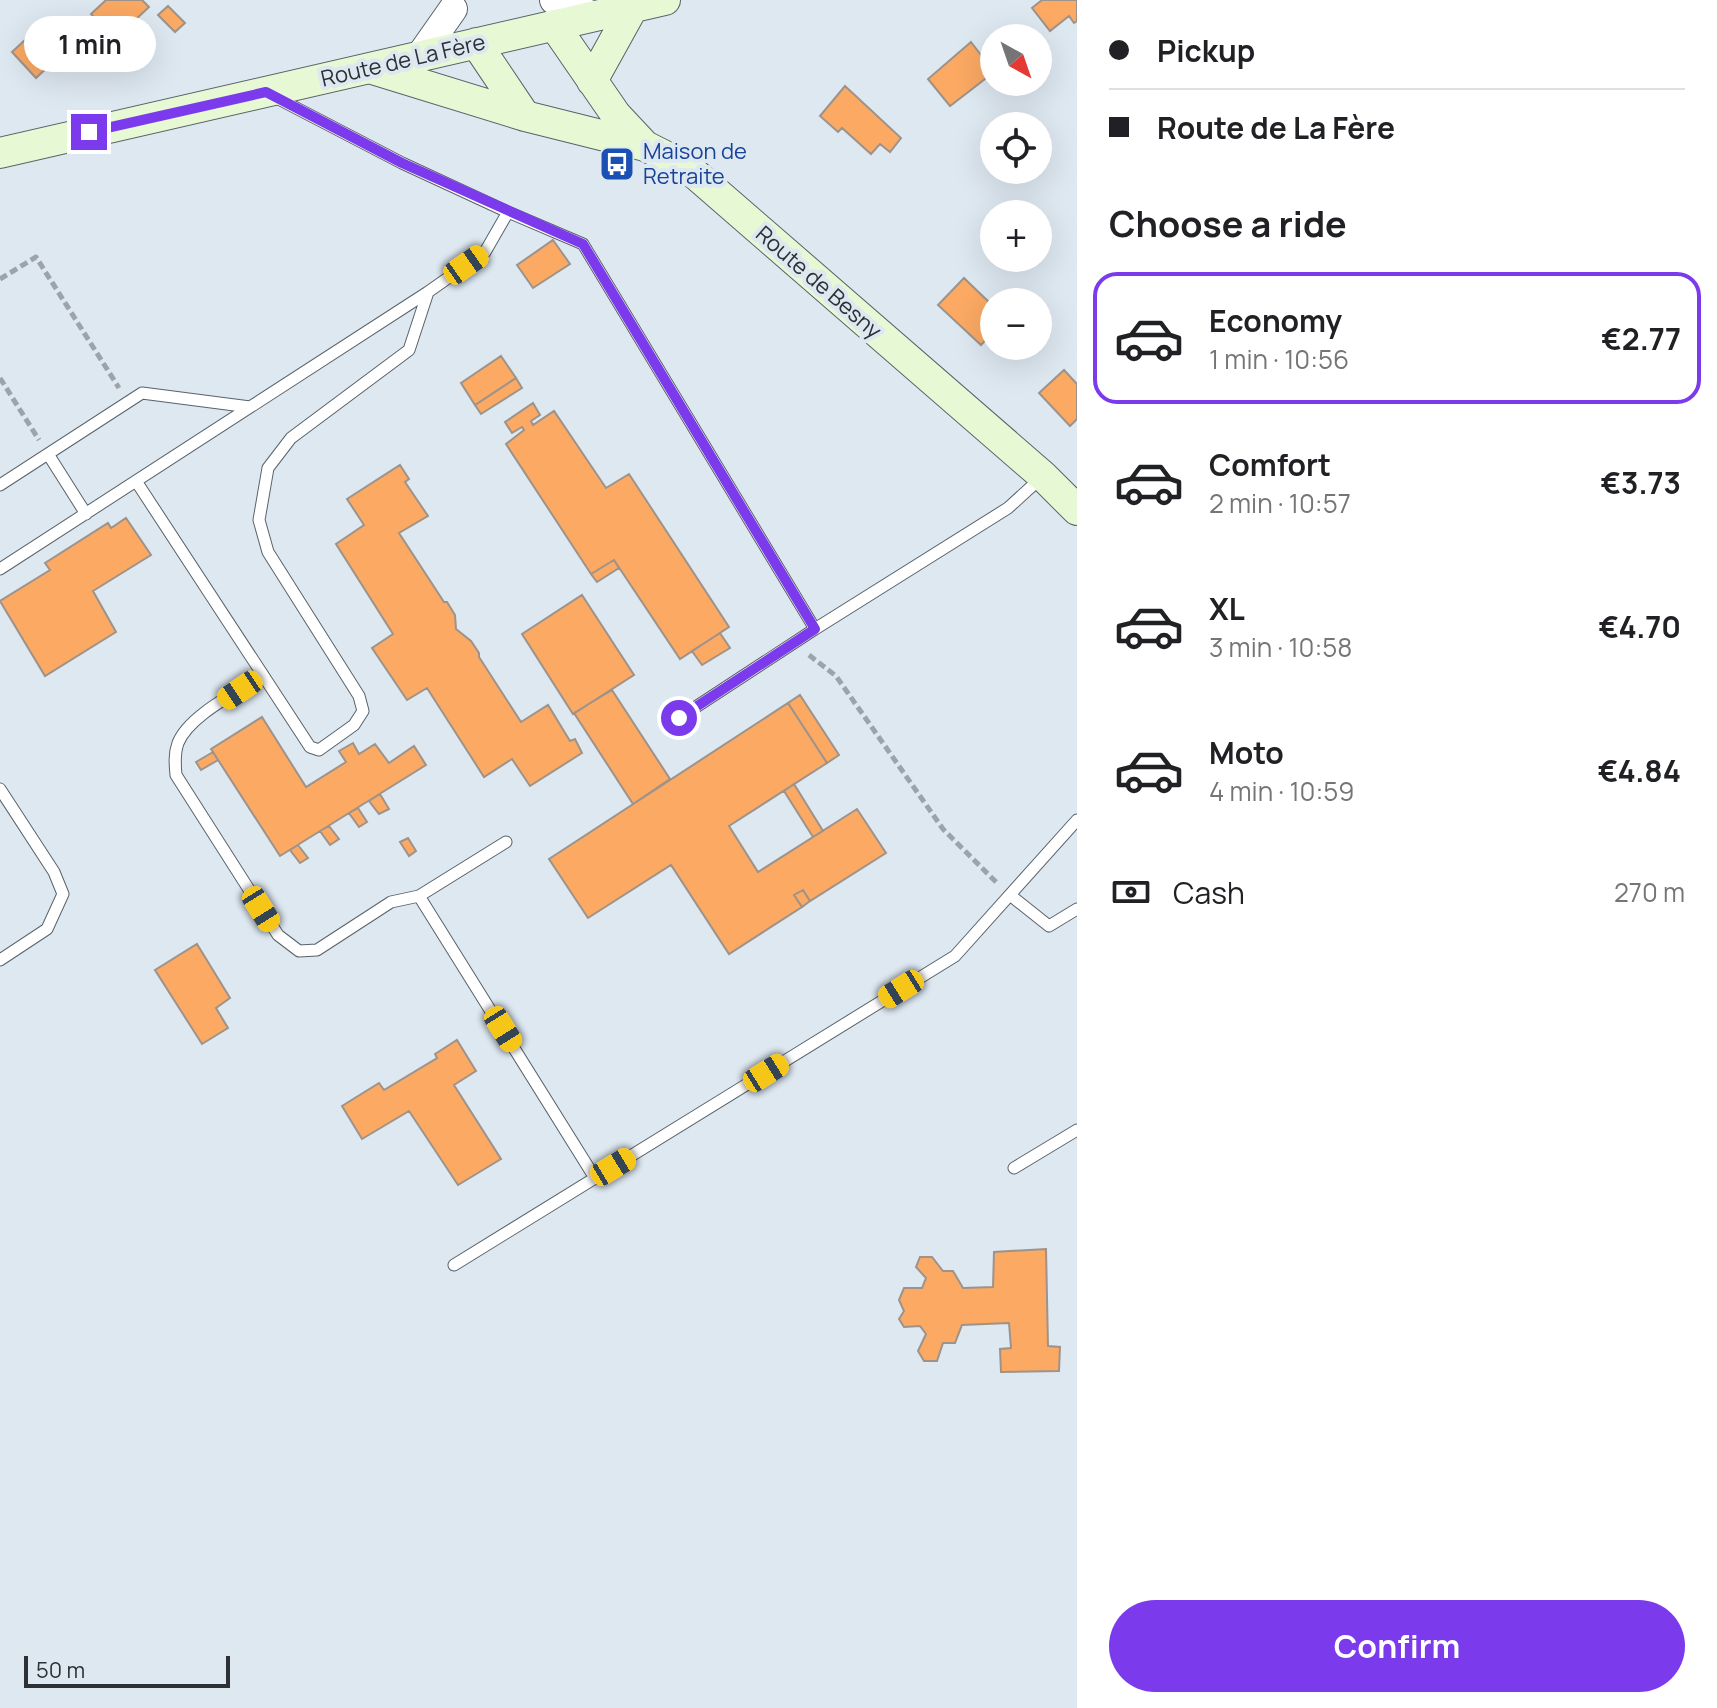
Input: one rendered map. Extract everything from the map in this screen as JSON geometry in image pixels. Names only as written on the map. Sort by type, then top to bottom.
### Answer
[{"type":"main road","name":"Route de La Fère","points":[[0,153],[476,43],[554,13],[594,16],[665,0]]},
{"type":"main road","points":[[592,81],[633,7]]},
{"type":"main road","points":[[554,13],[592,81],[616,115],[645,146]]},
{"type":"main road","points":[[476,43],[525,116]]},
{"type":"main road","name":"Route de Besny","points":[[369,68],[525,116],[645,146],[687,167],[1043,476],[1077,510]]},
{"type":"street","points":[[536,0],[554,13]]},
{"type":"street","points":[[420,56],[453,4],[476,43]]},
{"type":"lane","points":[[266,92],[402,163],[583,244],[815,629]]},
{"type":"lane","points":[[0,569],[485,252],[508,212]]},
{"type":"lane","points":[[136,481],[310,747],[319,750],[354,725],[363,711],[359,696],[268,552],[259,520],[268,468],[291,438],[409,350],[428,292]]},
{"type":"lane","points":[[0,485],[142,393],[250,407]]},
{"type":"lane","points":[[48,454],[86,514]]},
{"type":"lane","points":[[679,718],[1008,508],[1043,476]]},
{"type":"lane","points":[[263,675],[194,720],[178,743],[174,760],[176,775],[278,935],[299,951],[317,950],[391,902],[419,896],[506,842]]},
{"type":"lane","points":[[0,789],[54,872],[63,894],[47,929],[0,960]]},
{"type":"lane","points":[[454,1265],[955,956],[1077,820]]},
{"type":"lane","points":[[1010,895],[1049,926],[1077,909]]},
{"type":"lane","points":[[419,896],[595,1178]]},
{"type":"lane","points":[[1014,1168],[1077,1130]]},
{"type":"path","points":[[0,279],[36,257],[129,402]]},
{"type":"path","points":[[0,378],[48,454]]},
{"type":"path","points":[[793,643],[836,676],[943,829],[1010,895]]},
{"type":"building","points":[[106,0],[142,0],[149,7],[115,39],[91,14]]},
{"type":"building","points":[[1042,0],[1077,0],[1077,21],[1074,23],[1069,16],[1052,29],[1052,24],[1045,24],[1032,8]]},
{"type":"building","points":[[168,6],[185,23],[175,32],[158,15]]},
{"type":"building","points":[[42,24],[66,50],[36,78],[12,52]]},
{"type":"building","points":[[971,42],[980,54],[980,83],[950,106],[928,79]]},
{"type":"building","points":[[845,86],[901,138],[890,152],[880,144],[871,154],[842,128],[838,132],[820,116]]},
{"type":"building","points":[[553,240],[570,264],[533,288],[517,265]]},
{"type":"building","points":[[964,278],[980,293],[980,344],[938,305]]},
{"type":"building","points":[[501,356],[516,378],[475,405],[461,383]]},
{"type":"building","points":[[1064,370],[1077,384],[1077,419],[1070,426],[1039,393]]},
{"type":"building","points":[[516,378],[522,388],[481,414],[475,405]]},
{"type":"building","points":[[533,403],[540,415],[531,421],[533,425],[554,411],[606,488],[629,474],[729,627],[680,659],[614,560],[591,574],[506,444],[524,430],[522,427],[512,433],[505,422]]},
{"type":"building","points":[[400,465],[409,479],[405,482],[428,516],[399,533],[455,615],[456,629],[471,641],[521,722],[548,705],[570,741],[575,739],[582,753],[530,786],[512,759],[484,777],[427,688],[407,700],[372,648],[393,634],[336,544],[364,525],[347,499]]},
{"type":"building","points":[[126,518],[151,555],[93,591],[116,632],[45,676],[0,601],[50,570],[45,563],[108,523],[111,528]]},
{"type":"building","points":[[614,560],[619,568],[597,582],[591,574]]},
{"type":"building","points":[[582,595],[634,675],[573,714],[522,634]]},
{"type":"building","points":[[720,633],[730,648],[702,665],[692,651]]},
{"type":"building","points":[[612,690],[670,779],[633,804],[574,713]]},
{"type":"building","points":[[800,695],[839,755],[827,763],[788,703]]},
{"type":"building","points":[[788,703],[827,763],[729,826],[758,872],[857,809],[886,853],[810,901],[803,890],[794,895],[802,907],[729,954],[671,865],[588,918],[549,859]]},
{"type":"building","points":[[262,717],[306,787],[346,762],[339,751],[353,743],[359,754],[375,744],[389,763],[414,746],[426,765],[280,856],[211,749]]},
{"type":"building","points":[[213,752],[218,760],[201,770],[196,762]]},
{"type":"building","points":[[794,784],[823,831],[813,837],[784,791]]},
{"type":"building","points":[[380,794],[389,809],[379,814],[369,801]]},
{"type":"building","points":[[358,808],[367,822],[359,827],[349,813]]},
{"type":"building","points":[[329,826],[339,839],[330,845],[320,831]]},
{"type":"building","points":[[408,838],[416,851],[409,856],[400,842]]},
{"type":"building","points":[[298,845],[308,858],[300,863],[290,850]]},
{"type":"building","points":[[803,890],[810,901],[802,907],[794,895]]},
{"type":"building","points":[[197,944],[230,998],[216,1008],[228,1028],[202,1044],[155,970]]},
{"type":"building","points":[[457,1040],[476,1071],[454,1085],[501,1159],[458,1185],[409,1111],[362,1139],[342,1106],[379,1083],[384,1090],[437,1058],[435,1054]]},
{"type":"building","points":[[1046,1249],[1048,1346],[1060,1347],[1059,1371],[1001,1372],[1000,1349],[1011,1348],[1009,1323],[962,1325],[955,1343],[943,1343],[937,1361],[924,1361],[918,1351],[926,1334],[920,1326],[904,1327],[899,1319],[904,1311],[899,1300],[904,1288],[922,1288],[926,1278],[916,1267],[920,1257],[932,1257],[943,1271],[953,1271],[963,1288],[993,1287],[994,1252]]},
{"type":"place","name":"Maison de Retraite","points":[[617,164]]},
{"type":"route","points":[[89,132],[266,92],[402,163],[583,244],[815,629],[679,718]]}]
